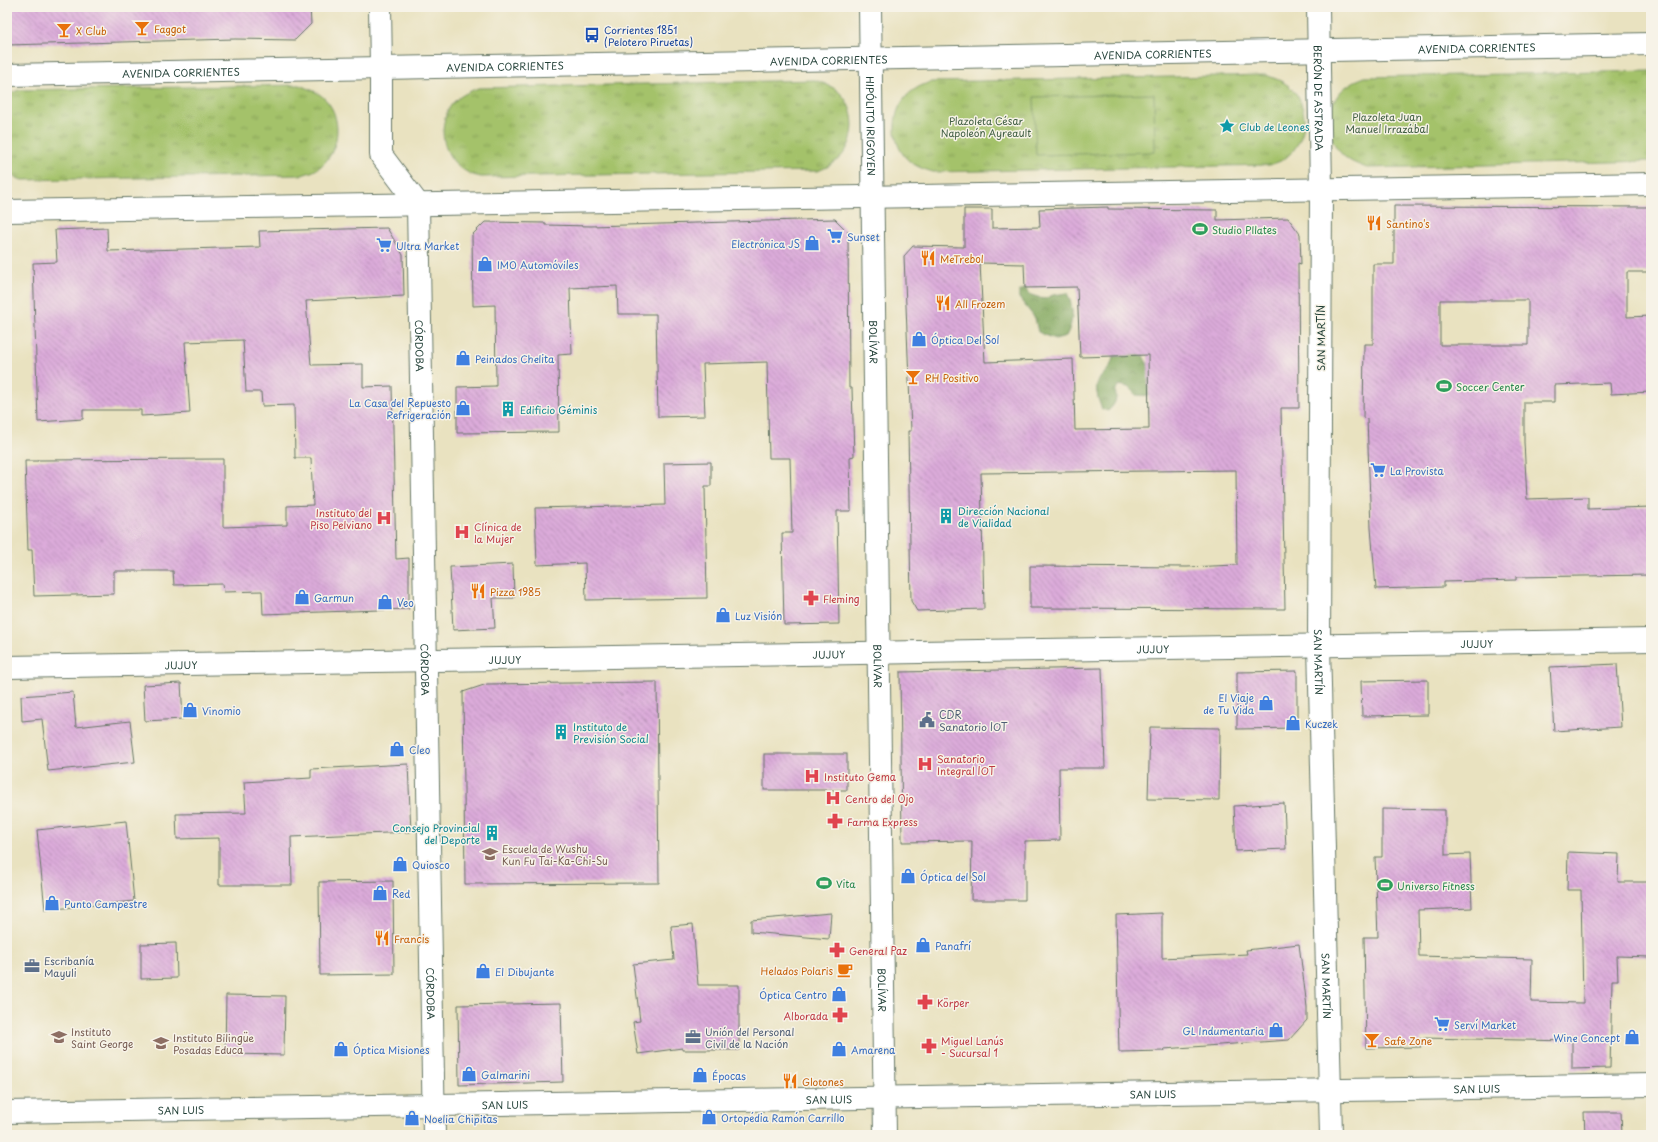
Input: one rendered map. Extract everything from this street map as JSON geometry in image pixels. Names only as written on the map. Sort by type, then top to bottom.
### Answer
[{"type":"street","points":[[380,7],[381,156],[418,204]]},
{"type":"street","name":"HIPÓLITO IRIGOYEN","points":[[870,7],[874,196]]},
{"type":"street","name":"BERÓN DE ASTRADA","points":[[1318,7],[1321,190]]},
{"type":"street","name":"AVENIDA CORRIENTES","points":[[7,75],[1651,44]]},
{"type":"street","points":[[7,211],[1651,184]]},
{"type":"street","name":"SAN MARTÍN","points":[[1321,190],[1319,645],[1330,1135]]},
{"type":"street","name":"BOLÍVAR","points":[[874,196],[878,652],[885,1135]]},
{"type":"street","name":"CÓRDOBA","points":[[418,204],[434,1135]]},
{"type":"street","name":"JUJUY","points":[[7,667],[1651,640]]},
{"type":"street","name":"SAN LUIS","points":[[7,1112],[1651,1085]]},
{"type":"green space","name":"Plazoleta Juan Manuel Irrazábal","points":[[1651,71],[1651,161],[1367,168],[1352,162],[1340,152],[1334,144],[1329,125],[1332,106],[1342,90],[1355,81],[1365,77]]},
{"type":"green space","name":"Plazoleta César Napoleón Ayreault","points":[[1266,75],[1277,79],[1293,90],[1299,98],[1304,117],[1304,126],[1297,145],[1284,159],[1270,165],[933,172],[915,165],[906,158],[900,150],[895,130],[895,120],[902,102],[917,88],[931,82]]},
{"type":"green space","points":[[815,80],[826,84],[842,95],[848,103],[853,122],[850,142],[846,150],[840,158],[832,164],[818,171],[481,177],[470,174],[459,166],[447,151],[444,141],[444,122],[452,104],[464,94],[478,88]]},
{"type":"green space","points":[[299,85],[310,89],[326,100],[332,108],[337,127],[334,146],[330,155],[324,163],[312,172],[302,175],[22,180],[7,174],[7,95],[19,90]]},
{"type":"green space","points":[[1154,94],[1155,152],[1036,155],[1034,97]]},
{"type":"green space","points":[[1025,288],[1031,295],[1044,299],[1053,295],[1067,293],[1072,309],[1072,320],[1066,336],[1055,339],[1038,332],[1035,318],[1019,298],[1019,292]]},
{"type":"green space","points":[[1148,350],[1143,356],[1148,365],[1154,396],[1136,395],[1128,387],[1120,385],[1115,391],[1116,400],[1112,407],[1108,411],[1102,409],[1098,397],[1098,382],[1111,364],[1113,356]]},
{"type":"building","points":[[7,7],[310,7],[311,24],[295,40],[235,39],[7,45]]},
{"type":"building","points":[[1394,206],[1651,207],[1651,272],[1627,272],[1627,317],[1651,316],[1651,392],[1611,394],[1610,383],[1554,385],[1554,402],[1524,402],[1524,442],[1527,499],[1588,497],[1588,509],[1651,507],[1651,575],[1516,577],[1516,580],[1444,582],[1444,587],[1376,589],[1371,528],[1367,419],[1363,418],[1364,344],[1373,344],[1373,264],[1394,264]],"holes":[[[1440,300],[1528,300],[1528,345],[1440,345]]]},
{"type":"building","points":[[1108,207],[1108,209],[1217,210],[1217,220],[1288,218],[1300,234],[1301,264],[1298,263],[1299,408],[1281,408],[1285,609],[1030,608],[1030,566],[1187,567],[1237,565],[1236,470],[981,473],[984,609],[917,611],[911,601],[908,431],[911,431],[904,256],[913,246],[964,247],[964,209],[992,209],[992,228],[1040,227],[1039,209]],"holes":[[[980,263],[1024,264],[1025,288],[1077,287],[1080,357],[1148,355],[1149,429],[1075,430],[1073,359],[985,362]]]},
{"type":"building","points":[[835,219],[848,232],[849,388],[852,388],[854,456],[850,457],[851,511],[837,511],[839,624],[784,625],[782,533],[792,533],[790,458],[769,458],[767,362],[703,364],[705,416],[658,417],[656,314],[618,314],[617,286],[570,288],[572,354],[558,355],[559,432],[457,433],[457,387],[496,386],[495,305],[473,306],[472,235],[485,222],[545,223],[545,225],[591,226]]},
{"type":"building","points":[[107,228],[108,251],[260,247],[259,231],[387,228],[403,255],[404,296],[306,301],[311,365],[363,364],[363,387],[392,386],[396,559],[409,558],[409,609],[263,614],[262,591],[224,592],[223,584],[174,585],[173,571],[114,571],[114,594],[34,596],[32,550],[28,550],[25,461],[223,459],[223,527],[287,525],[287,506],[313,505],[311,458],[295,458],[294,405],[262,406],[261,392],[246,392],[243,340],[185,342],[190,413],[141,416],[141,410],[83,410],[83,419],[38,422],[33,263],[57,262],[55,230]]},
{"type":"building","points":[[711,462],[711,486],[705,486],[707,598],[586,600],[585,563],[537,565],[535,508],[665,505],[664,463]]},
{"type":"building","points":[[513,564],[514,598],[493,598],[495,628],[453,630],[450,567]]},
{"type":"building","points":[[1617,664],[1621,727],[1554,731],[1550,667]]},
{"type":"building","points":[[1102,668],[1105,768],[1059,768],[1060,840],[1025,841],[1025,900],[971,900],[972,841],[902,842],[900,672]]},
{"type":"building","points":[[1297,671],[1297,728],[1237,729],[1237,672]]},
{"type":"building","points":[[1428,680],[1428,715],[1362,716],[1361,681]]},
{"type":"building","points":[[657,682],[659,883],[465,884],[463,692],[487,684]]},
{"type":"building","points":[[181,683],[183,719],[145,721],[143,685]]},
{"type":"building","points":[[73,692],[76,727],[130,721],[135,762],[48,771],[42,719],[22,721],[21,696]]},
{"type":"building","points":[[1150,727],[1220,728],[1219,800],[1148,799]]},
{"type":"building","points":[[764,754],[847,754],[847,790],[764,790]]},
{"type":"building","points":[[408,764],[411,832],[291,837],[292,885],[219,885],[219,838],[177,839],[176,814],[246,813],[244,782],[311,778],[311,769]]},
{"type":"building","points":[[1284,803],[1286,849],[1236,851],[1234,806]]},
{"type":"building","points":[[1382,809],[1445,810],[1445,855],[1470,854],[1472,908],[1418,910],[1419,956],[1532,959],[1531,1002],[1583,1003],[1581,890],[1567,890],[1568,852],[1619,854],[1618,882],[1651,882],[1651,957],[1617,956],[1618,980],[1612,980],[1610,1068],[1572,1069],[1572,1041],[1421,1038],[1421,1047],[1366,1048],[1364,937],[1378,937],[1375,857],[1382,857]]},
{"type":"building","points":[[126,821],[134,901],[45,910],[37,830]]},
{"type":"building","points":[[393,881],[394,974],[320,975],[319,882]]},
{"type":"building","points":[[831,913],[829,939],[751,932],[751,920]]},
{"type":"building","points":[[1162,913],[1162,958],[1247,954],[1246,950],[1299,944],[1307,1007],[1307,1020],[1289,1040],[1164,1049],[1165,1051],[1119,1052],[1116,915]]},
{"type":"building","points":[[693,924],[698,985],[739,985],[739,1050],[682,1050],[682,1048],[638,1054],[633,1022],[640,1021],[633,964],[674,960],[671,926]]},
{"type":"building","points":[[176,943],[177,978],[141,979],[141,944]]},
{"type":"building","points":[[226,995],[285,996],[284,1055],[225,1054]]},
{"type":"building","points":[[561,1003],[563,1082],[459,1085],[458,1005]]},
{"type":"building","points":[[1584,1112],[1621,1112],[1622,1135],[1585,1135]]},
{"type":"place","name":"Faggot","points":[[142,28]]},
{"type":"place","name":"X Club","points":[[64,30]]},
{"type":"place","name":"Corrientes 1851 (Pelotero Piruetas)","points":[[592,35]]},
{"type":"place","name":"Club de Leones","points":[[1227,126]]},
{"type":"place","name":"Santino's","points":[[1374,223]]},
{"type":"place","name":"Studio PIlates","points":[[1200,229]]},
{"type":"place","name":"Sunset","points":[[835,236]]},
{"type":"place","name":"Electrónica JS","points":[[812,243]]},
{"type":"place","name":"Ultra Market","points":[[384,245]]},
{"type":"place","name":"MeTrebol","points":[[928,258]]},
{"type":"place","name":"IMO Automóviles","points":[[485,264]]},
{"type":"place","name":"All Frozem","points":[[943,303]]},
{"type":"place","name":"Óptica Del Sol","points":[[919,339]]},
{"type":"place","name":"Peinados Chelita","points":[[463,358]]},
{"type":"place","name":"RH Positivo","points":[[913,377]]},
{"type":"place","name":"Soccer Center","points":[[1444,386]]},
{"type":"place","name":"La Casa del Repuesto Refrigeración","points":[[463,408]]},
{"type":"place","name":"Edificio Géminis","points":[[508,409]]},
{"type":"place","name":"La Provista","points":[[1378,470]]},
{"type":"place","name":"Dirección Nacional de Vialidad","points":[[946,516]]},
{"type":"place","name":"Instituto del Piso Pelviano","points":[[384,518]]},
{"type":"place","name":"Clínica de la Mujer","points":[[462,532]]},
{"type":"place","name":"Pizza 1985","points":[[478,591]]},
{"type":"place","name":"Garmun","points":[[302,597]]},
{"type":"place","name":"Fleming","points":[[811,598]]},
{"type":"place","name":"Veo","points":[[385,602]]},
{"type":"place","name":"Luz Visión","points":[[723,615]]},
{"type":"place","name":"El Viaje de Tu Vida","points":[[1266,703]]},
{"type":"place","name":"Vinomio","points":[[190,710]]},
{"type":"place","name":"CDR Sanatorio IOT","points":[[927,720]]},
{"type":"place","name":"Kuczek","points":[[1293,723]]},
{"type":"place","name":"Instituto de Previsión Social","points":[[561,732]]},
{"type":"place","name":"Cleo","points":[[397,749]]},
{"type":"place","name":"Sanatorio Integral IOT","points":[[925,764]]},
{"type":"place","name":"Instituto Gema","points":[[812,776]]},
{"type":"place","name":"Centro del Ojo","points":[[833,798]]},
{"type":"place","name":"Farma Express","points":[[835,821]]},
{"type":"place","name":"Consejo Provincial del Deporte","points":[[492,833]]},
{"type":"place","name":"Escuela de Wushu Kun Fu Tai-Ka-Chi-Su","points":[[490,854]]},
{"type":"place","name":"Quiosco","points":[[400,864]]},
{"type":"place","name":"Óptica del Sol","points":[[908,876]]},
{"type":"place","name":"Vita","points":[[824,883]]},
{"type":"place","name":"Universo Fitness","points":[[1385,885]]},
{"type":"place","name":"Red","points":[[380,893]]},
{"type":"place","name":"Punto Campestre","points":[[52,903]]},
{"type":"place","name":"Francis","points":[[382,938]]},
{"type":"place","name":"Panafrí","points":[[923,945]]},
{"type":"place","name":"General Paz","points":[[837,950]]},
{"type":"place","name":"Escribanía Mayuli","points":[[32,966]]},
{"type":"place","name":"Helados Polaris","points":[[845,970]]},
{"type":"place","name":"El Dibujante","points":[[483,971]]},
{"type":"place","name":"Óptica Centro","points":[[839,994]]},
{"type":"place","name":"Körper","points":[[925,1002]]},
{"type":"place","name":"Alborada","points":[[840,1015]]},
{"type":"place","name":"Serví Market","points":[[1442,1024]]},
{"type":"place","name":"GL Indumentaria","points":[[1276,1030]]},
{"type":"place","name":"Instituto Saint George","points":[[59,1037]]},
{"type":"place","name":"Unión del Personal Civil de la Nación","points":[[693,1037]]},
{"type":"place","name":"Wine Concept","points":[[1632,1037]]},
{"type":"place","name":"Safe Zone","points":[[1372,1040]]},
{"type":"place","name":"Instituto Bilingüe Posadas Educa","points":[[161,1043]]},
{"type":"place","name":"Miguel Lanús - Sucursal 1","points":[[929,1046]]},
{"type":"place","name":"Óptica Misiones","points":[[341,1049]]},
{"type":"place","name":"Amarena","points":[[839,1049]]},
{"type":"place","name":"Galmarini","points":[[469,1074]]},
{"type":"place","name":"Épocas","points":[[700,1075]]},
{"type":"place","name":"Glotones","points":[[790,1081]]},
{"type":"place","name":"Ortopédia Ramón Carrillo","points":[[709,1117]]},
{"type":"place","name":"Noelia Chipitas","points":[[412,1118]]}]
